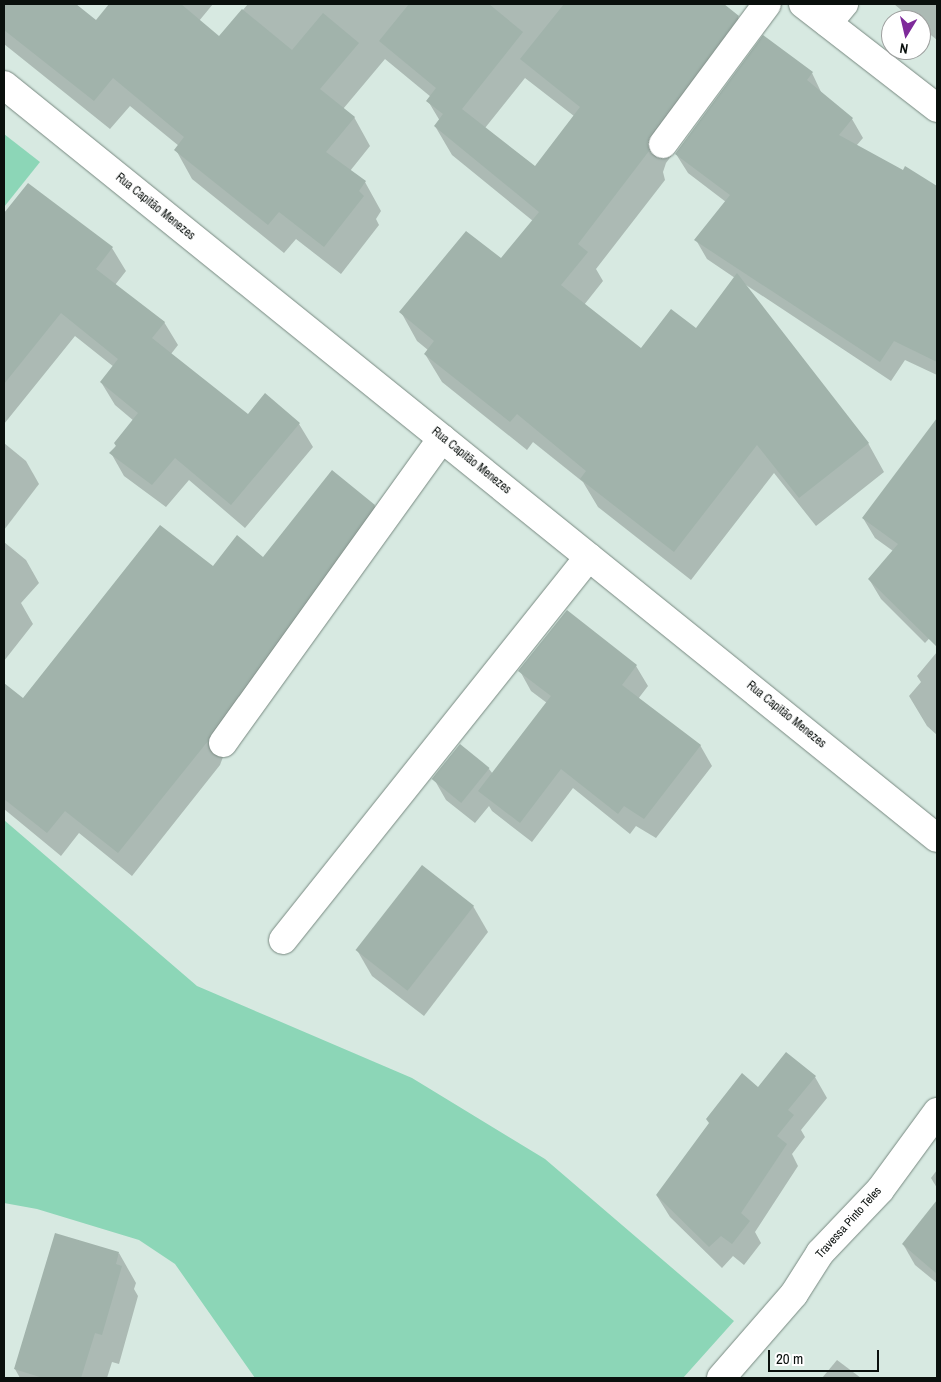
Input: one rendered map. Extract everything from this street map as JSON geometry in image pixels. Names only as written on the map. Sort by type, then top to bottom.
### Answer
[{"type":"street","points":[[663,144],[767,4]]},
{"type":"street","points":[[803,4],[836,13],[937,108]]},
{"type":"street","name":"Rua Capitão Menezes","points":[[4,85],[937,838]]},
{"type":"street","points":[[222,744],[442,438]]},
{"type":"street","points":[[283,940],[589,557]]},
{"type":"street","name":"Travessa Pinto Teles","points":[[721,1378],[794,1294],[820,1253],[880,1190],[937,1112]]},
{"type":"green space","points":[[4,134],[40,162],[4,207]]},
{"type":"green space","points":[[4,820],[197,986],[412,1078],[545,1159],[734,1321],[683,1378],[255,1378],[175,1264],[139,1240],[37,1209],[4,1203]]},
{"type":"building","points":[[4,4],[76,4],[96,20],[109,4],[181,4],[219,36],[242,9],[292,50],[323,13],[359,43],[320,89],[355,117],[326,152],[366,181],[359,191],[364,196],[324,247],[279,212],[268,225],[174,150],[184,137],[113,78],[94,101],[4,30]]},
{"type":"building","points":[[409,4],[489,4],[523,32],[462,109],[535,166],[580,107],[520,59],[564,4],[724,4],[739,16],[650,135],[647,143],[649,151],[578,244],[588,252],[561,285],[641,348],[671,309],[696,328],[737,273],[869,443],[799,498],[757,445],[674,552],[580,479],[586,471],[517,414],[510,422],[424,354],[434,341],[399,312],[466,231],[501,258],[539,212],[434,126],[443,114],[426,101],[436,88],[379,41]]},
{"type":"building","points":[[763,35],[813,72],[807,80],[853,118],[839,135],[903,170],[905,166],[937,186],[937,362],[894,341],[880,362],[694,240],[730,195],[675,154]]},
{"type":"building","points":[[28,183],[113,247],[96,269],[165,322],[152,338],[248,414],[265,393],[300,423],[231,505],[175,458],[152,485],[109,453],[116,446],[114,443],[138,413],[100,382],[118,359],[61,313],[4,384],[4,213]]},
{"type":"building","points":[[937,418],[937,647],[868,579],[898,544],[862,518]]},
{"type":"building","points":[[332,470],[375,505],[210,734],[208,741],[118,853],[65,811],[47,833],[4,799],[4,683],[23,698],[160,525],[213,566],[237,535],[263,557]]},
{"type":"building","points":[[567,610],[637,665],[622,685],[701,745],[644,819],[624,806],[618,814],[561,769],[520,823],[478,791],[551,696],[518,671]]},
{"type":"building","points":[[460,744],[490,768],[461,803],[432,779]]},
{"type":"building","points":[[422,865],[474,906],[408,991],[356,950]]},
{"type":"building","points":[[786,1052],[816,1076],[788,1110],[794,1115],[777,1136],[787,1144],[741,1213],[750,1221],[732,1244],[721,1236],[709,1247],[656,1195],[709,1123],[706,1119],[742,1073],[758,1087]]},
{"type":"building","points":[[937,1200],[937,1274],[902,1244]]},
{"type":"building","points":[[55,1233],[119,1252],[116,1264],[122,1266],[102,1335],[95,1333],[81,1378],[43,1378],[14,1369]]}]
